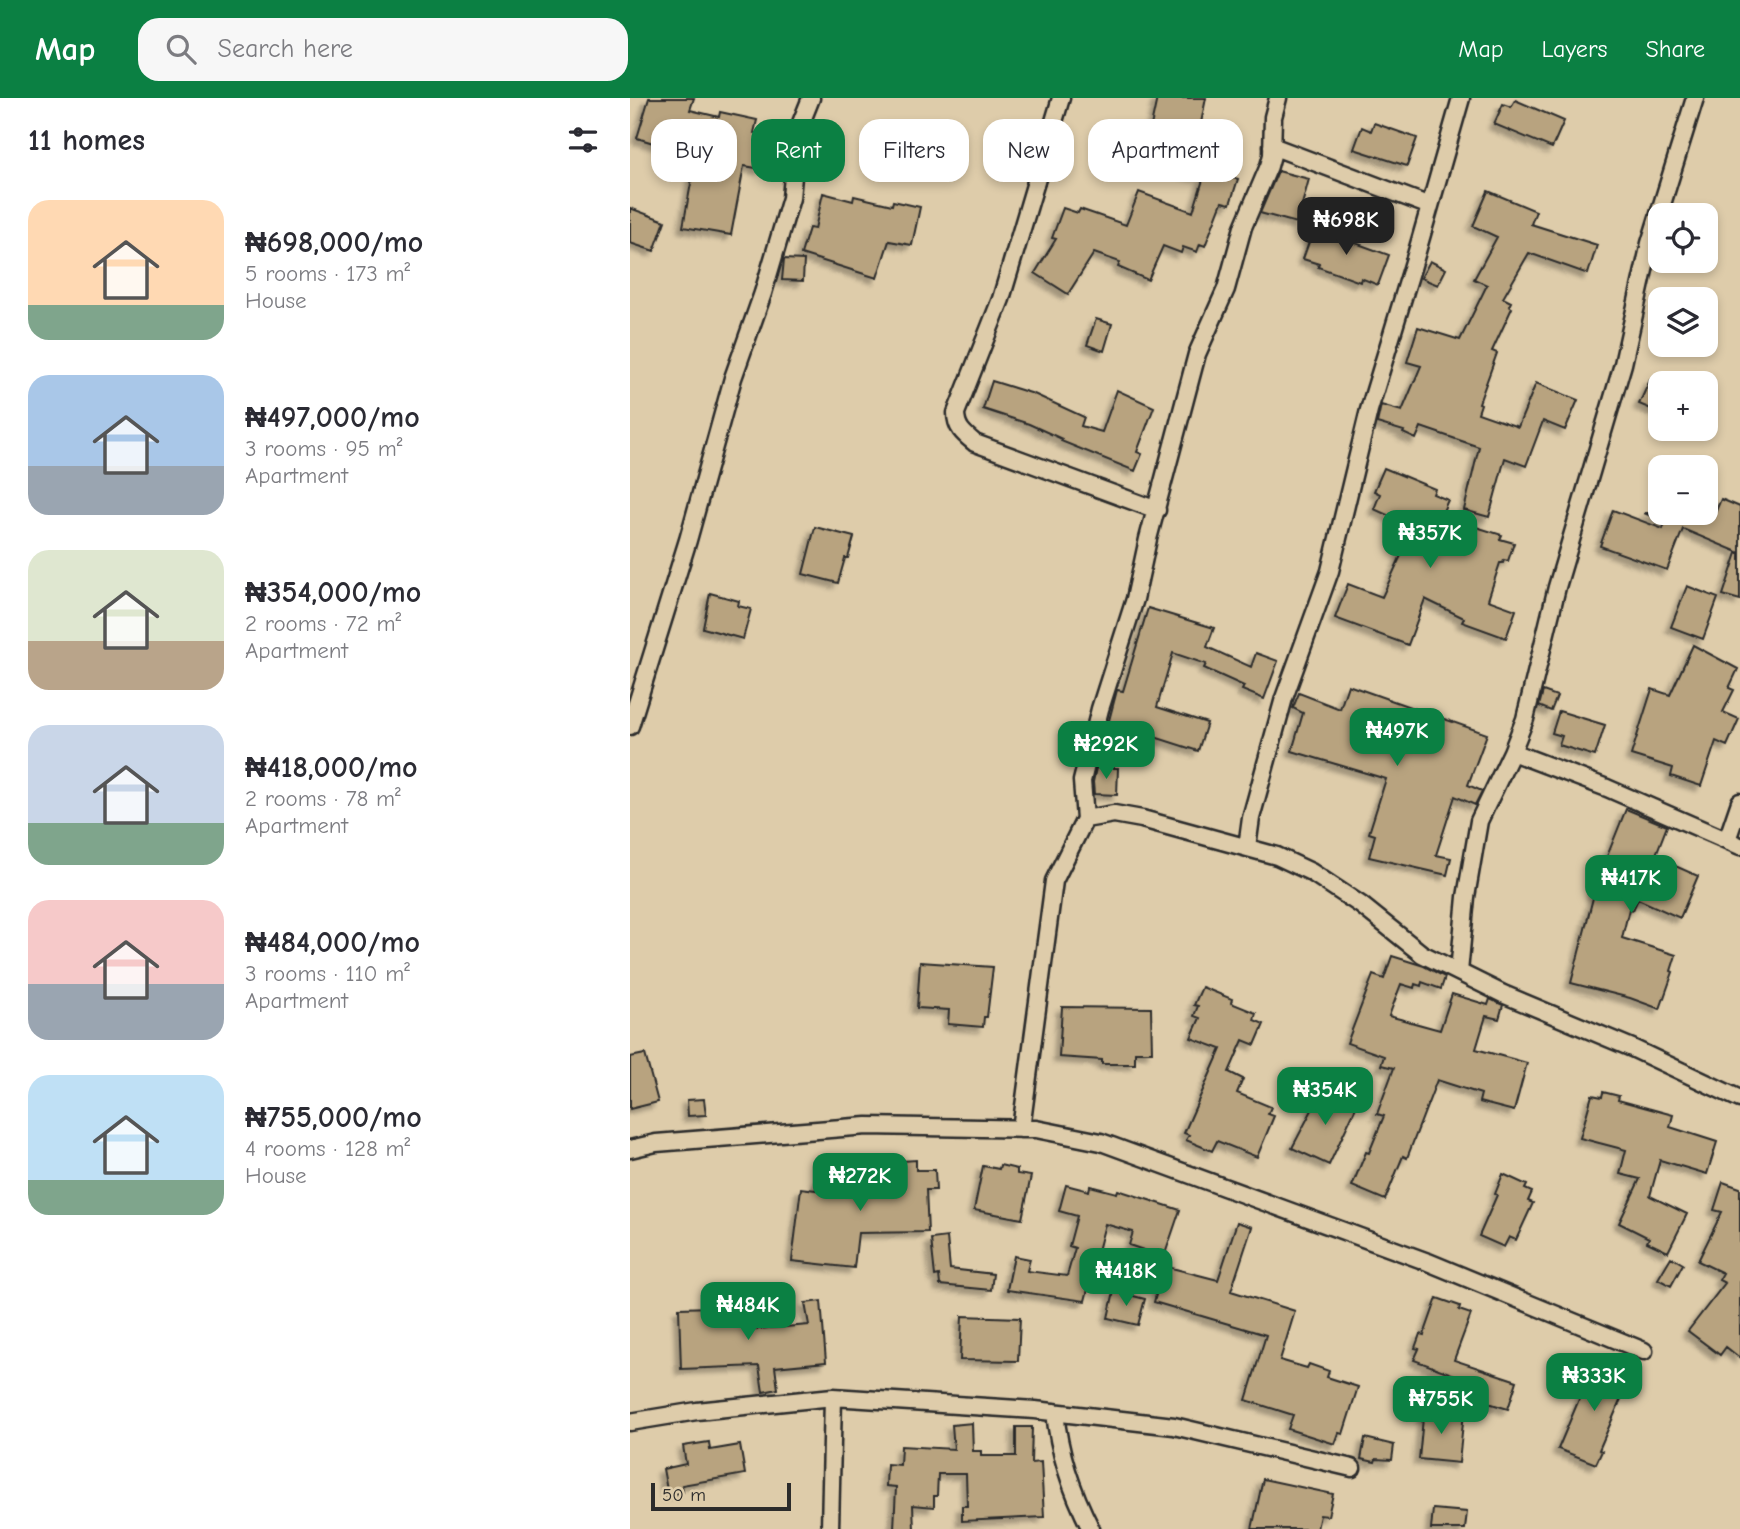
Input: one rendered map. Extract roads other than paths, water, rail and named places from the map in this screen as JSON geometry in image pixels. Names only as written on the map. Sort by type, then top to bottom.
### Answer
[{"type":"street","points":[[630,726],[688,540],[733,378],[763,293],[791,198],[797,133],[811,98]]},
{"type":"street","points":[[1061,98],[1001,299],[956,413],[956,421],[961,432],[975,443],[1157,510]]},
{"type":"street","points":[[1021,1129],[1054,881],[1086,819],[1082,781],[1106,687],[1135,598],[1197,354],[1226,289],[1243,227],[1269,166],[1273,117],[1278,98]]},
{"type":"street","points":[[1247,847],[1251,818],[1284,698],[1330,571],[1368,410],[1461,98]]},
{"type":"street","points":[[1459,972],[1466,897],[1479,821],[1525,719],[1557,587],[1623,364],[1650,243],[1695,98]]},
{"type":"street","points":[[1272,146],[1430,206]]},
{"type":"street","points":[[1512,752],[1607,788],[1734,843],[1740,802]]},
{"type":"street","points":[[1086,819],[1114,814],[1277,856],[1311,872],[1361,905],[1422,954],[1740,1099]]},
{"type":"street","points":[[630,1149],[656,1143],[867,1126],[1036,1129],[1101,1142],[1428,1262],[1644,1351]]},
{"type":"street","points":[[831,1529],[833,1396]]},
{"type":"street","points":[[630,1422],[697,1411],[833,1396],[1055,1412],[1174,1426],[1352,1468]]},
{"type":"street","points":[[1055,1412],[1060,1449],[1070,1484],[1091,1529]]}]
